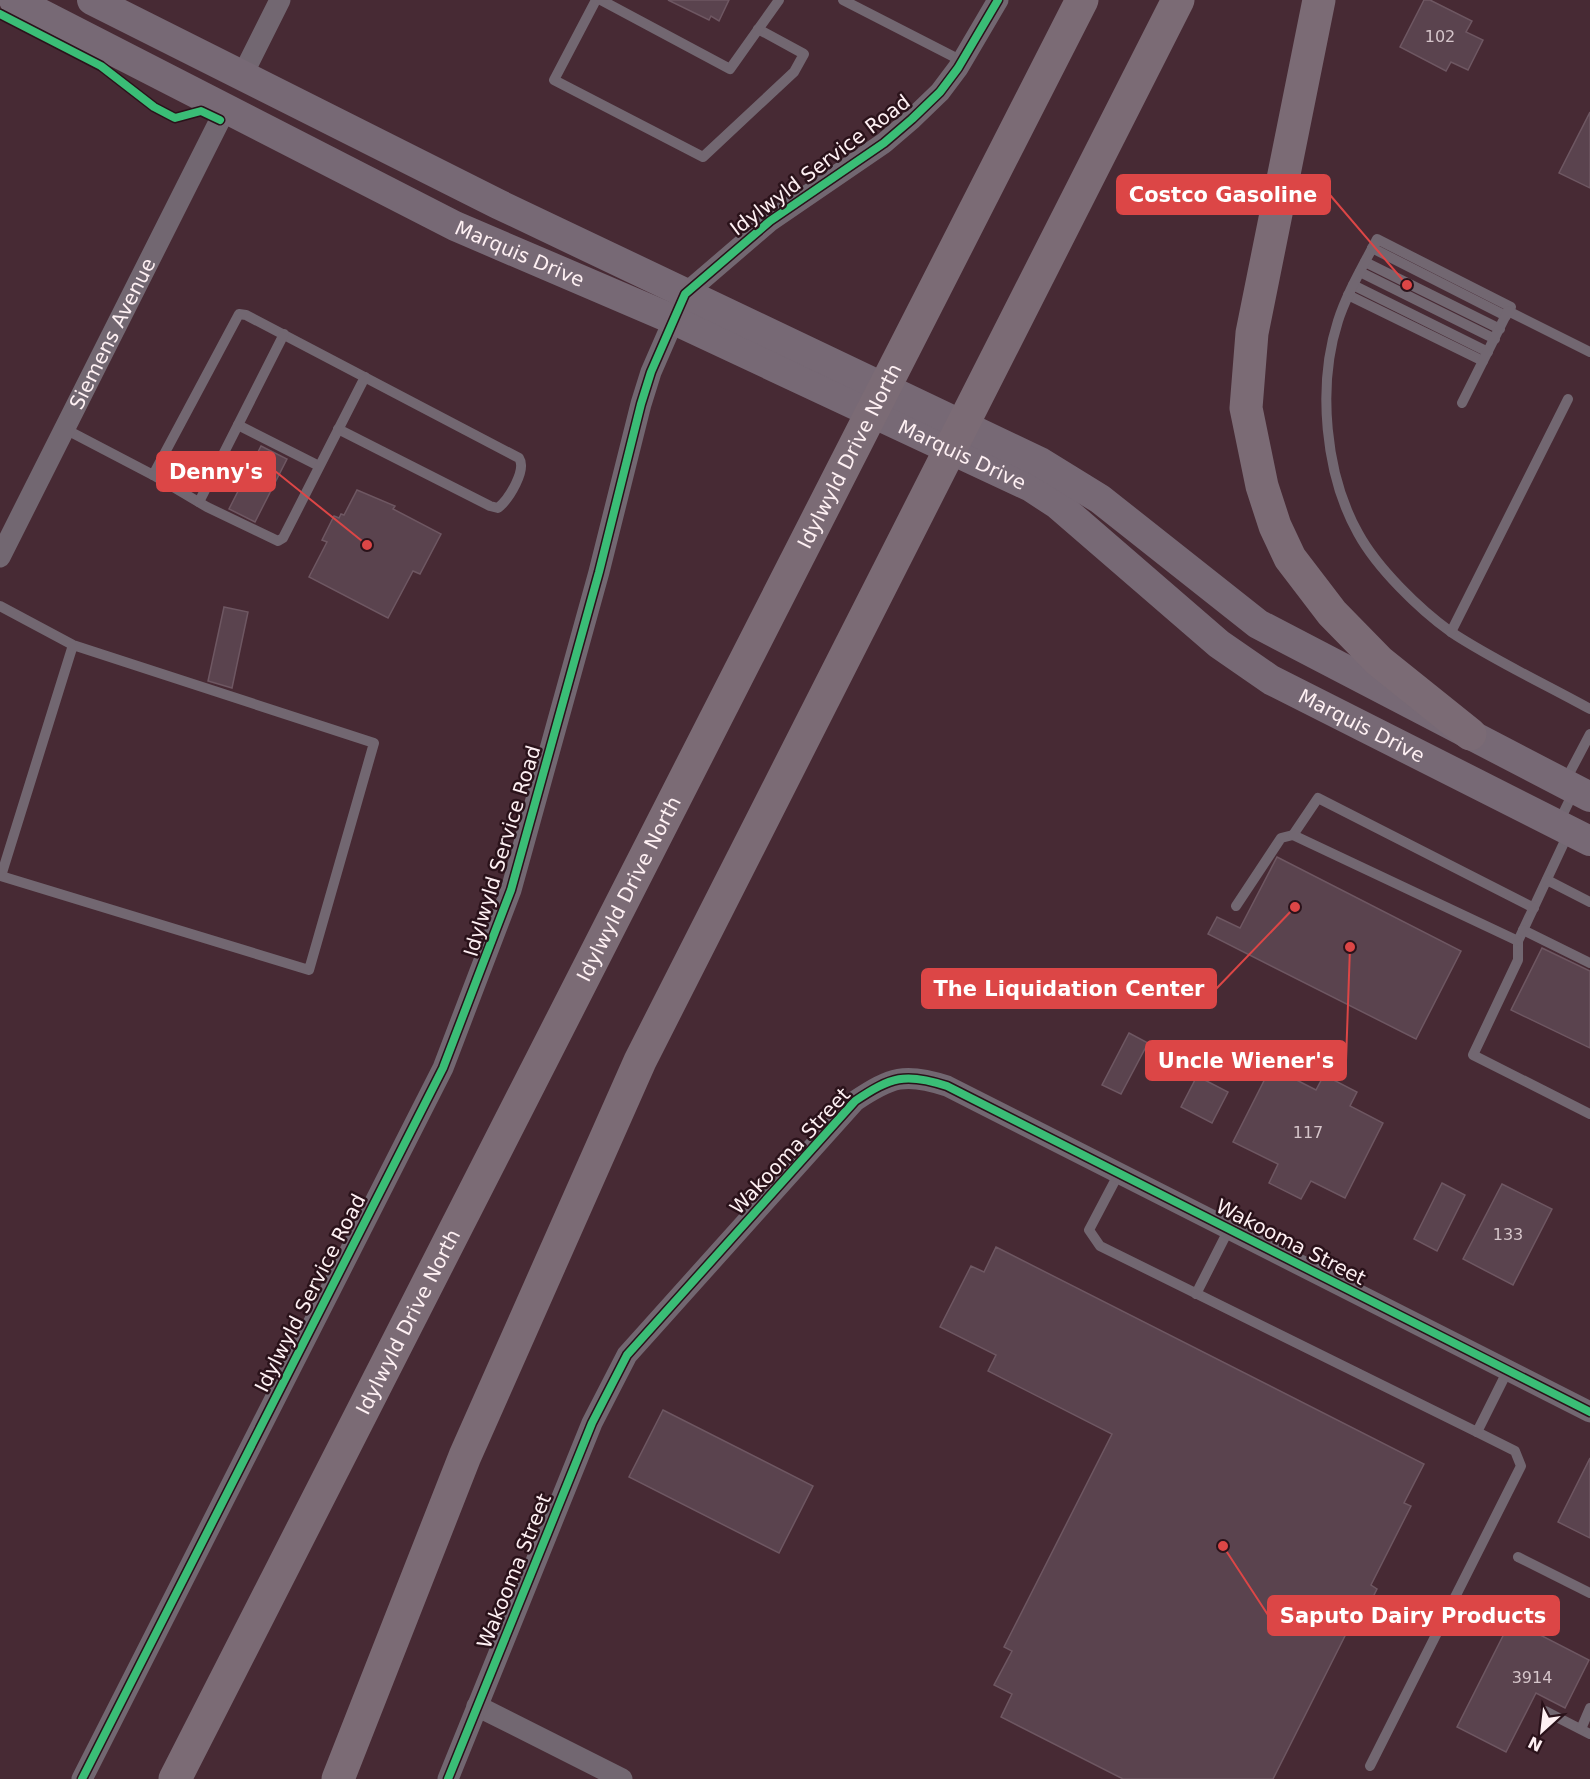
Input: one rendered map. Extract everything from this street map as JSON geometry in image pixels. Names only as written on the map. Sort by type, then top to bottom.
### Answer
[{"type":"highway","name":"Idylwyld Drive North","points":[[175,1779],[1082,0]]},
{"type":"highway","points":[[338,1779],[465,1456],[640,1060],[1178,0]]},
{"type":"highway","points":[[1319,0],[1252,333],[1246,408],[1262,486],[1275,526],[1290,558],[1332,613],[1379,661],[1470,734]]},
{"type":"main road","name":"Marquis Drive","points":[[14,0],[455,226],[678,306]]},
{"type":"main road","name":"Marquis Drive","points":[[92,0],[242,76],[678,306],[956,436],[1040,462],[1100,499],[1258,624],[1470,734],[1585,790]]},
{"type":"main road","points":[[225,110],[242,76]]},
{"type":"main road","name":"Marquis Drive","points":[[956,436],[1058,504],[1219,644],[1271,680],[1573,832]]},
{"type":"street","points":[[242,76],[280,0]]},
{"type":"street","name":"Idylwyld Service Road","points":[[82,1779],[443,1068],[459,1029],[511,890],[599,573],[641,404],[678,306],[770,220],[884,143],[940,92],[962,61],[998,0]]},
{"type":"street","name":"Siemens Avenue","points":[[0,557],[225,110]]},
{"type":"street","name":"Wakooma Street","points":[[448,1779],[592,1423],[627,1354],[855,1101],[894,1079],[920,1077],[947,1086],[1590,1412]]},
{"type":"street","points":[[477,1706],[622,1779]]},
{"type":"lane","points":[[596,0],[554,80],[703,156],[794,72],[804,54],[758,29]]},
{"type":"lane","points":[[601,0],[730,69],[779,0]]},
{"type":"lane","points":[[843,0],[962,61]]},
{"type":"lane","points":[[1590,352],[1372,248],[1351,290],[1334,339],[1330,355],[1326,418],[1336,478],[1358,533],[1401,590],[1451,632],[1590,709]]},
{"type":"lane","points":[[1362,267],[1497,334]]},
{"type":"lane","points":[[1351,290],[1485,357]]},
{"type":"lane","points":[[153,475],[239,314],[246,315],[284,334],[519,458],[523,463],[522,470],[504,503],[498,508],[338,429]]},
{"type":"lane","points":[[1462,403],[1507,314]]},
{"type":"lane","points":[[199,502],[284,334]]},
{"type":"lane","points":[[65,429],[199,502],[278,541],[283,538],[365,377]]},
{"type":"lane","points":[[1451,632],[1568,399]]},
{"type":"lane","points":[[238,425],[319,466]]},
{"type":"lane","points":[[0,606],[74,645],[374,743],[309,970],[1,876],[74,645]]},
{"type":"lane","points":[[1590,734],[1570,772],[1585,790],[1573,832],[1518,941],[1518,960],[1473,1055],[1590,1114]]},
{"type":"lane","points":[[1293,835],[1318,798],[1534,908]]},
{"type":"lane","points":[[1236,906],[1281,838],[1293,835],[1518,941]]},
{"type":"lane","points":[[1547,880],[1590,902]]},
{"type":"lane","points":[[1523,930],[1590,963]]},
{"type":"lane","points":[[1119,1173],[1089,1230],[1100,1246],[1515,1451],[1521,1466],[1370,1766]]},
{"type":"lane","points":[[1196,1294],[1229,1229]]},
{"type":"lane","points":[[1477,1432],[1508,1370]]},
{"type":"lane","points":[[1518,1557],[1590,1593]]},
{"type":"lane","points":[[1545,1711],[1585,1732],[1590,1708]]},
{"type":"building","points":[[668,0],[729,0],[719,21],[711,16],[709,20]]},
{"type":"building","points":[[1424,0],[1430,0],[1472,21],[1466,32],[1483,40],[1468,70],[1451,62],[1446,71],[1400,47]]},
{"type":"building","points":[[1590,112],[1590,188],[1559,173]]},
{"type":"building","points":[[261,446],[287,459],[255,522],[229,509]]},
{"type":"building","points":[[357,490],[395,506],[393,509],[441,534],[420,574],[413,571],[388,618],[309,577],[327,542],[322,540],[334,516],[339,518],[341,514],[344,515]]},
{"type":"building","points":[[224,607],[248,612],[232,688],[208,681]]},
{"type":"building","points":[[1277,857],[1461,951],[1416,1039],[1208,934],[1217,917],[1240,928]]},
{"type":"building","points":[[1542,948],[1590,971],[1590,1048],[1511,1010]]},
{"type":"building","points":[[1129,1033],[1148,1043],[1121,1094],[1102,1085]]},
{"type":"building","points":[[1271,1067],[1316,1090],[1324,1075],[1357,1092],[1350,1106],[1383,1123],[1345,1198],[1311,1181],[1301,1199],[1269,1183],[1278,1164],[1233,1142]]},
{"type":"building","points":[[1197,1076],[1228,1092],[1212,1123],[1181,1107]]},
{"type":"building","points":[[1442,1183],[1465,1195],[1437,1251],[1414,1239]]},
{"type":"building","points":[[1502,1184],[1552,1209],[1513,1285],[1463,1259]]},
{"type":"building","points":[[996,1247],[1424,1464],[1404,1503],[1411,1506],[1371,1585],[1377,1589],[1357,1629],[1350,1626],[1273,1779],[1123,1779],[1001,1717],[1012,1694],[994,1685],[1012,1651],[1004,1647],[1112,1434],[988,1371],[996,1355],[940,1327],[971,1266],[984,1272]]},
{"type":"building","points":[[663,1410],[813,1486],[779,1553],[629,1477]]},
{"type":"building","points":[[1590,1458],[1590,1538],[1558,1522]]},
{"type":"building","points":[[1511,1620],[1589,1660],[1565,1708],[1536,1693],[1506,1752],[1457,1727]]},
{"type":"cycle path","points":[[82,1779],[443,1068],[511,890],[599,572],[641,404],[651,372],[685,294],[770,221],[884,143],[912,119],[940,92],[958,68],[998,0]]},
{"type":"cycle path","points":[[0,14],[101,66],[154,107],[175,118],[201,111],[220,120]]},
{"type":"cycle path","points":[[448,1779],[592,1423],[627,1355],[855,1101],[889,1082],[909,1078],[947,1086],[1590,1412]]},
{"type":"place","name":"Costco Gasoline","points":[[1407,285]]},
{"type":"place","name":"Denny's","points":[[367,545]]},
{"type":"place","name":"The Liquidation Center","points":[[1295,907]]},
{"type":"place","name":"Uncle Wiener's","points":[[1350,947]]},
{"type":"place","name":"Saputo Dairy Products","points":[[1223,1546]]}]
